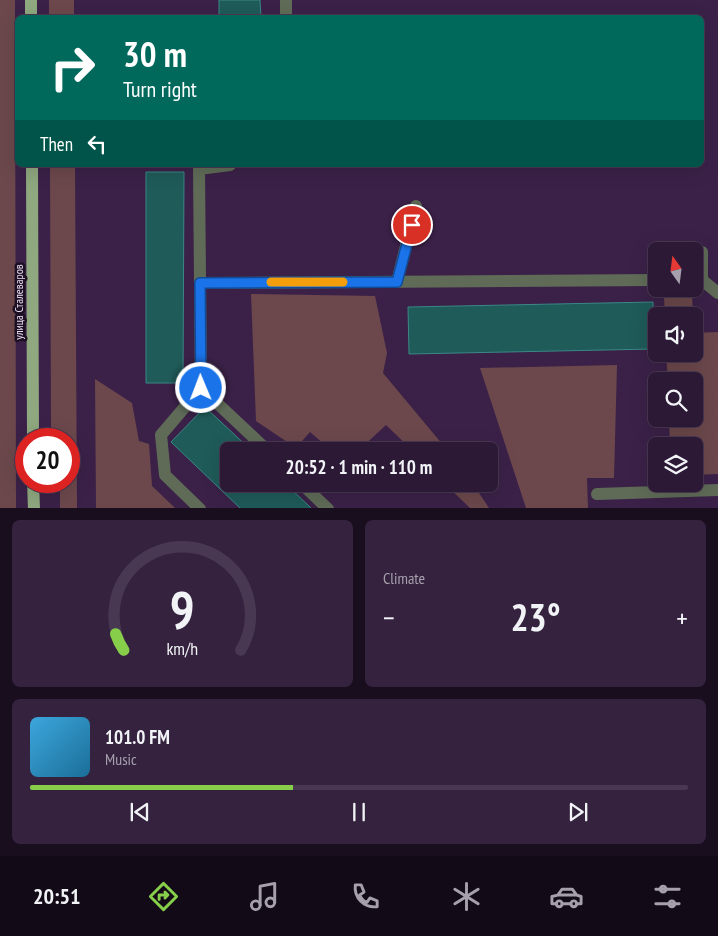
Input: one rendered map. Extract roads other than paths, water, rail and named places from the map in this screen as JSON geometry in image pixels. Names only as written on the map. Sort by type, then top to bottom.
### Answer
[{"type":"main road","points":[[31,0],[31,15]]},
{"type":"main road","name":"улица Сталеваров","points":[[32,167],[33,428]]},
{"type":"main road","points":[[34,493],[34,508]]},
{"type":"lane","points":[[286,0],[286,15]]},
{"type":"lane","points":[[200,508],[165,475],[161,434],[201,388],[198,169],[214,167]]},
{"type":"lane","points":[[397,282],[416,206]]},
{"type":"lane","points":[[200,283],[648,280]]},
{"type":"lane","points":[[703,283],[718,293]]},
{"type":"lane","points":[[201,388],[258,442]]},
{"type":"lane","points":[[598,494],[718,490]]},
{"type":"lane","points":[[311,492],[328,508]]}]
